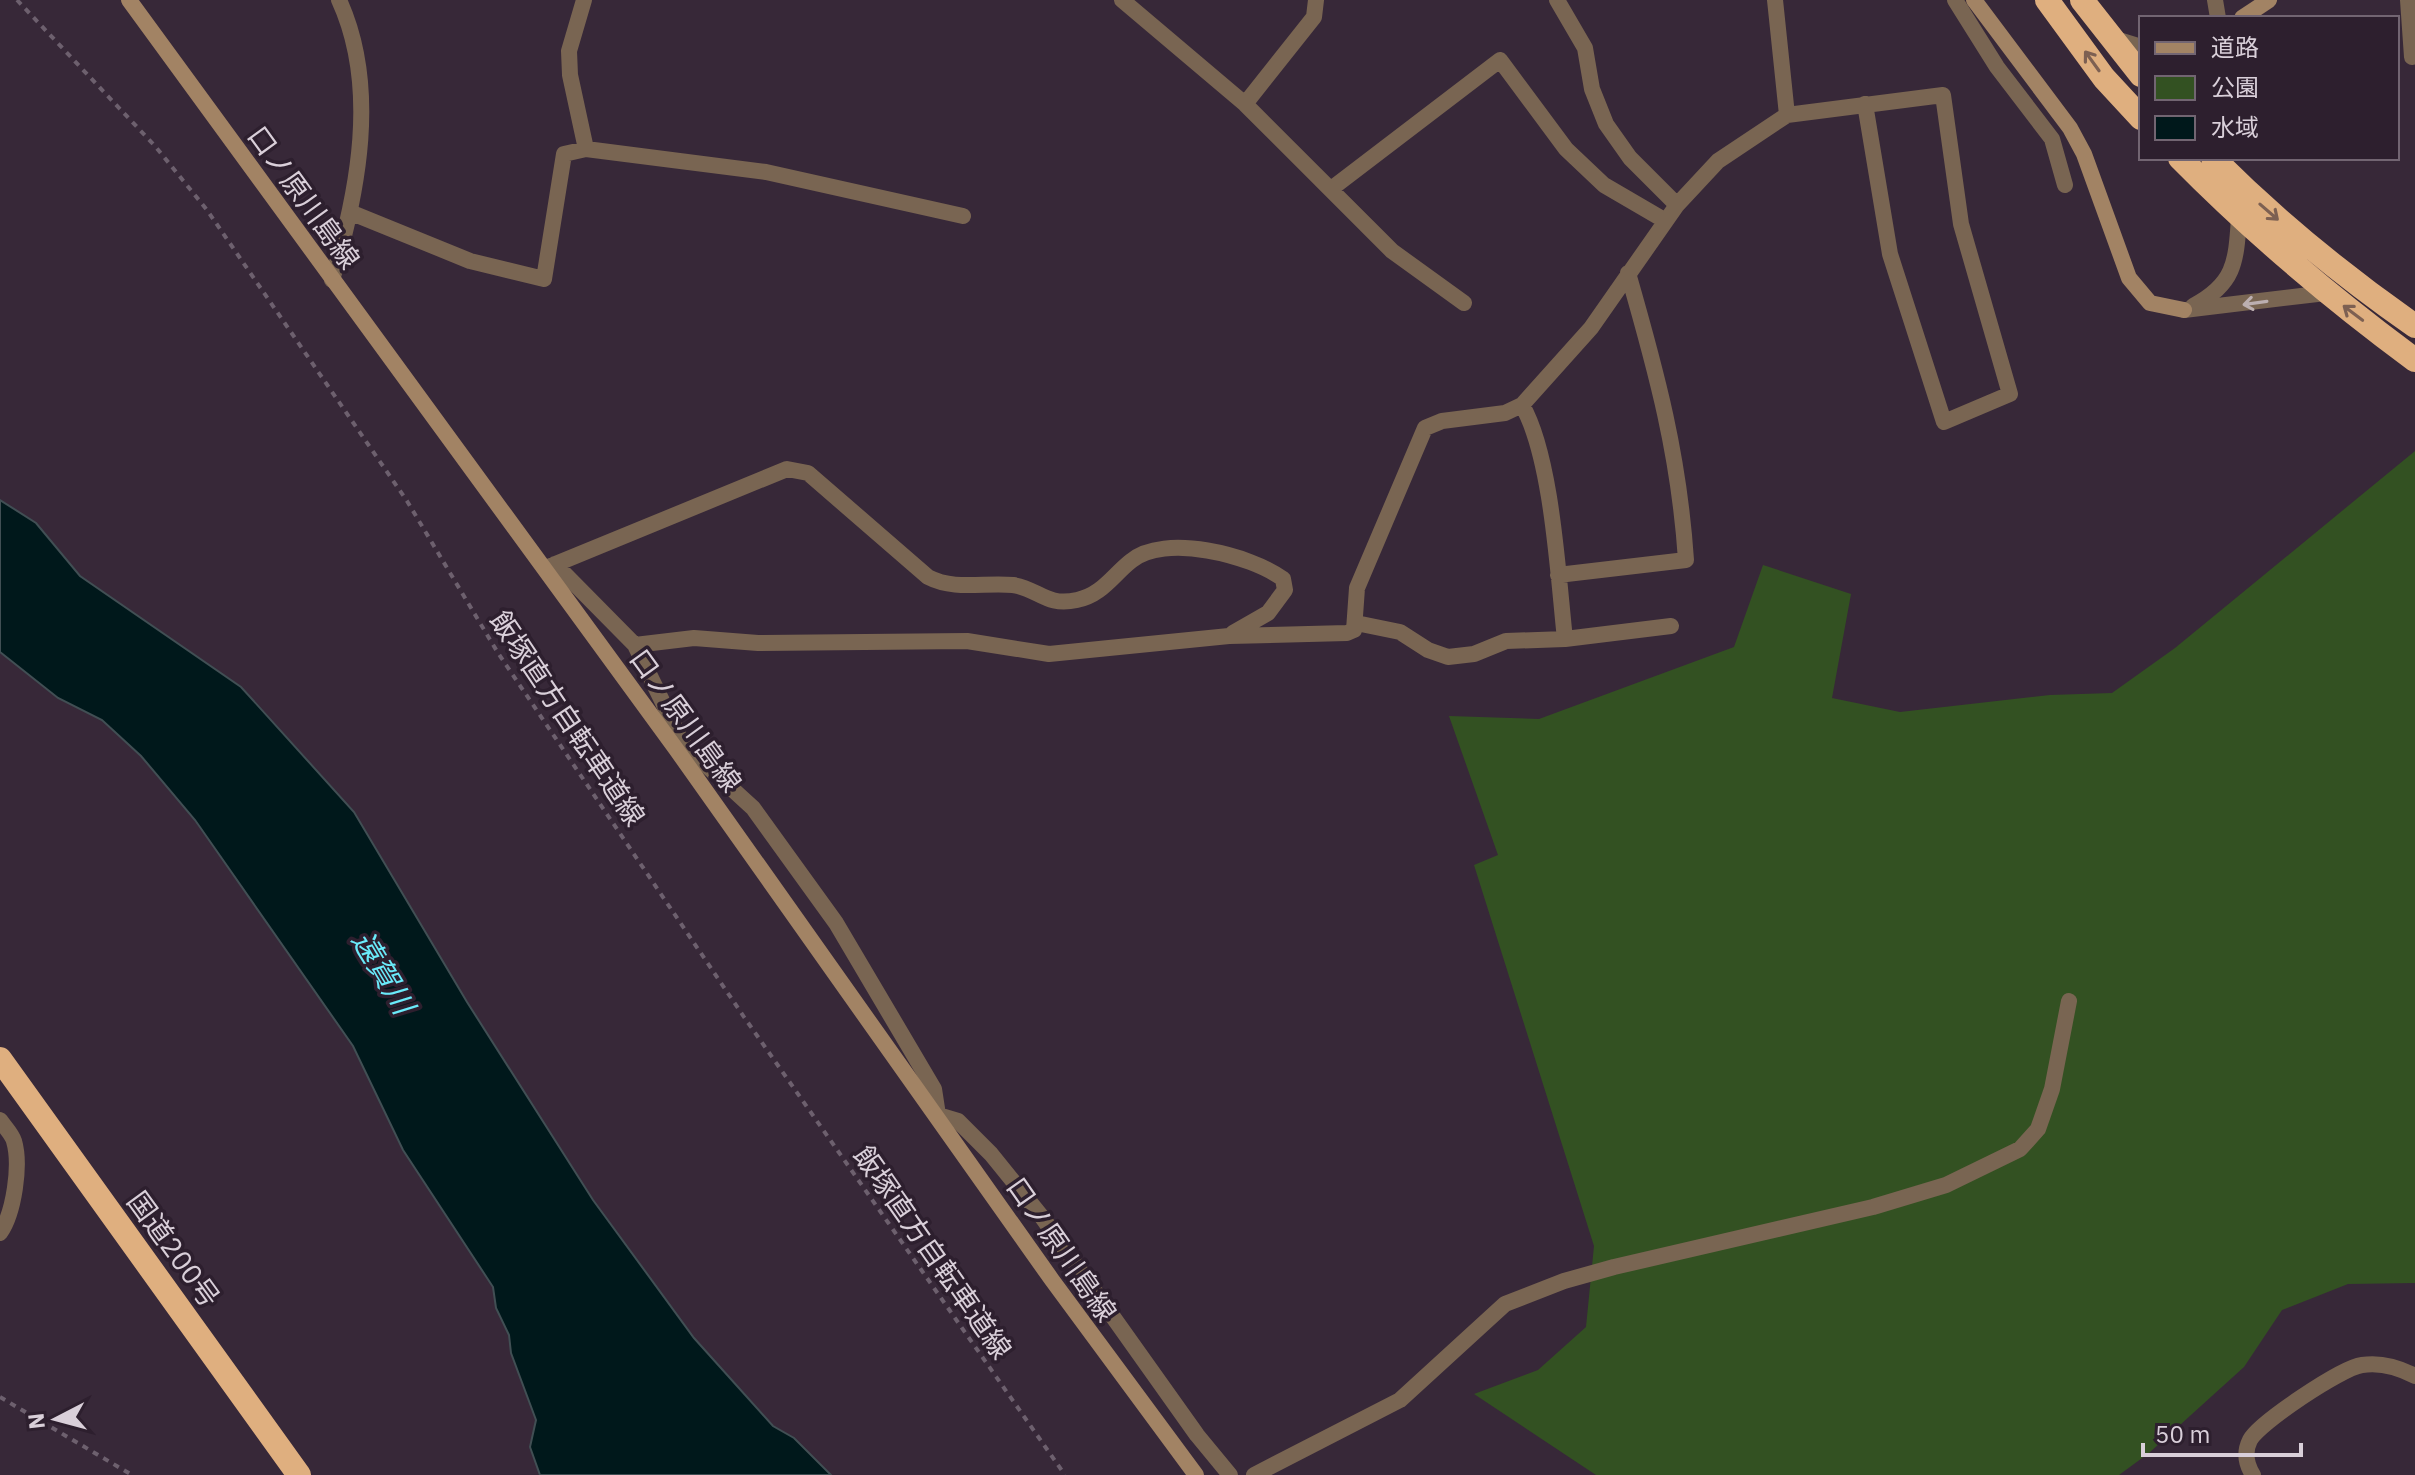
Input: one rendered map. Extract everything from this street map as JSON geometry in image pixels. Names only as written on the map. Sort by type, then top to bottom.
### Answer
[{"type":"highway","points":[[2047,0],[2104,78],[2139,116]]},
{"type":"highway","points":[[2082,0],[2139,73]]},
{"type":"highway","points":[[2182,160],[2239,218],[2326,293],[2415,360]]},
{"type":"highway","points":[[2215,160],[2258,203],[2340,273],[2415,326]]},
{"type":"highway","name":"国道200号","points":[[0,1059],[299,1475]]},
{"type":"main road","name":"口ノ原川島線","points":[[129,0],[332,280],[550,566],[680,746],[1052,1280],[1196,1475]]},
{"type":"main road","points":[[1974,0],[2077,141],[2129,278],[2150,303],[2184,310]]},
{"type":"main road","points":[[2245,16],[2269,0]]},
{"type":"street","points":[[332,280],[352,213],[362,81],[339,0]]},
{"type":"street","points":[[584,0],[569,51],[570,75],[586,149]]},
{"type":"street","points":[[1122,0],[1245,104],[1392,251],[1464,303]]},
{"type":"street","points":[[1245,104],[1314,17],[1316,0]]},
{"type":"street","points":[[1557,0],[1585,48],[1592,89],[1606,124],[1630,158],[1677,205]]},
{"type":"street","points":[[1775,0],[1787,115]]},
{"type":"street","points":[[1955,0],[1997,67],[2052,139],[2065,185]]},
{"type":"street","points":[[2408,0],[2412,57]]},
{"type":"street","points":[[2110,38],[2139,46]]},
{"type":"street","points":[[1331,189],[1500,60],[1566,149],[1604,185],[1664,220]]},
{"type":"street","points":[[635,645],[694,638],[758,643],[967,641],[1049,654],[1229,636],[1347,633],[1354,630],[1357,588],[1425,428],[1442,421],[1505,413],[1522,405],[1591,328],[1677,205],[1718,161],[1787,115],[1865,104],[1943,95],[1961,224],[2010,394],[1944,422],[1890,254],[1865,104]]},
{"type":"street","points":[[352,213],[470,261],[544,279],[564,154],[586,149],[766,172],[963,216]]},
{"type":"street","points":[[2184,310],[2216,294],[2230,275],[2237,253],[2239,218]]},
{"type":"street","points":[[1558,575],[1686,560],[1682,492],[1665,399],[1628,273]]},
{"type":"street","points":[[2184,310],[2326,293]]},
{"type":"street","points":[[1522,405],[1534,429],[1558,575],[1565,639]]},
{"type":"street","points":[[1229,636],[1268,613],[1285,590],[1283,579],[1222,554],[1156,548],[1131,560],[1115,578],[1078,600],[1044,600],[1015,585],[943,585],[928,577],[808,473],[787,469],[550,566],[635,645],[680,746],[753,808],[836,923],[934,1089],[938,1115],[958,1121],[999,1164],[1042,1217],[1197,1435],[1230,1475]]},
{"type":"street","points":[[1356,623],[1400,632],[1428,650],[1448,657],[1474,654],[1506,641],[1565,639],[1671,626]]},
{"type":"street","points":[[1254,1475],[1400,1400],[1505,1304],[1564,1281],[1614,1267],[1902,1199],[1946,1185],[2020,1149],[2038,1129],[2052,1089],[2069,1001]]},
{"type":"street","points":[[0,1120],[14,1141],[15,1190],[8,1221],[0,1233]]},
{"type":"street","points":[[2253,1475],[2245,1454],[2251,1437],[2334,1373],[2362,1365],[2395,1365],[2415,1376]]},
{"type":"path","name":"飯塚直方自転車道線","points":[[17,0],[155,146],[207,210],[407,501],[498,653],[744,1017],[1065,1475]]},
{"type":"path","points":[[0,1397],[132,1475]]},
{"type":"green space","points":[[2415,451],[2415,1283],[2348,1284],[2282,1310],[2244,1367],[2149,1453],[2119,1475],[1596,1475],[1474,1394],[1538,1370],[1586,1327],[1594,1246],[1474,865],[1498,855],[1449,716],[1539,719],[1734,647],[1763,565],[1851,594],[1832,698],[1900,712],[2050,695],[2112,693],[2175,648]]},
{"type":"water","name":"遠賀川","points":[[0,500],[36,523],[80,576],[241,687],[354,812],[467,1002],[593,1200],[694,1338],[773,1426],[794,1438],[831,1475],[540,1475],[530,1447],[536,1420],[511,1353],[509,1335],[496,1308],[493,1287],[403,1150],[353,1046],[195,820],[141,756],[102,720],[58,698],[0,652]]}]
